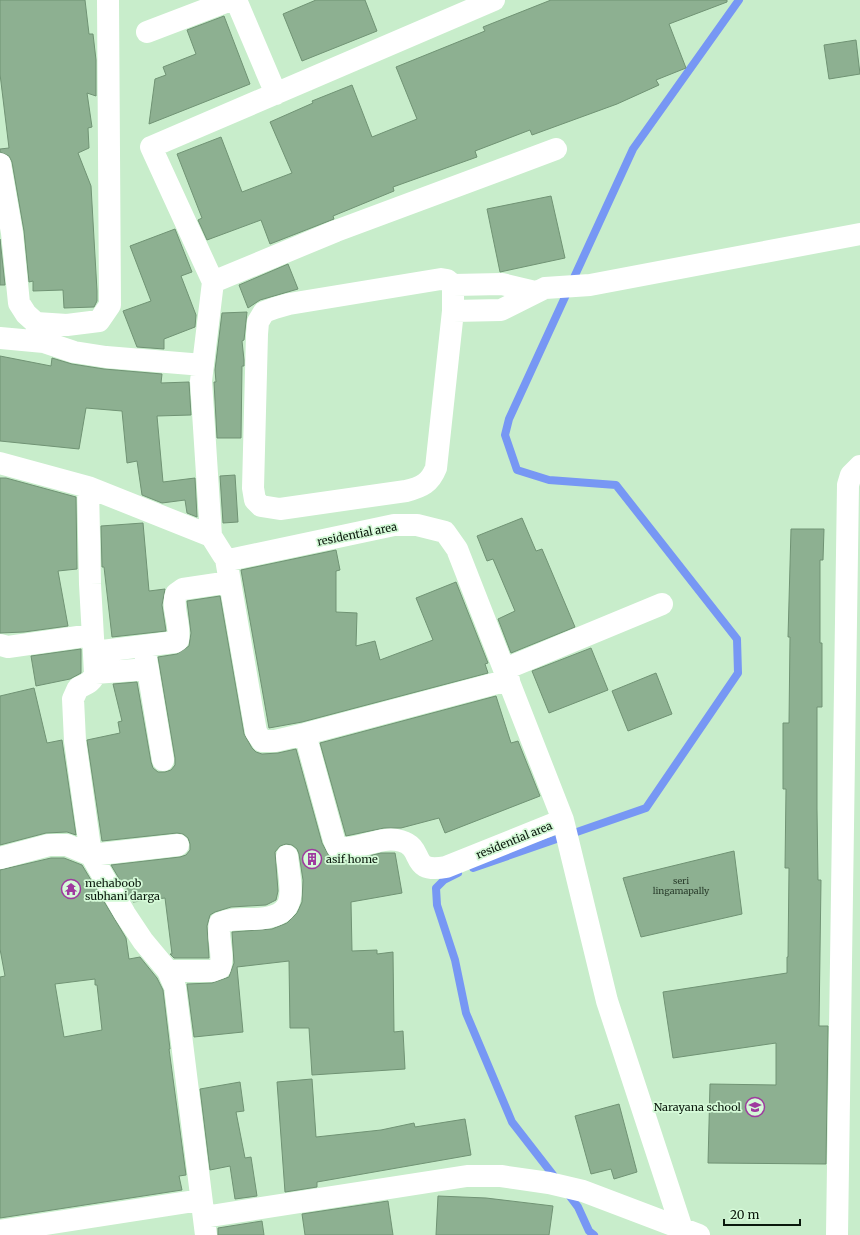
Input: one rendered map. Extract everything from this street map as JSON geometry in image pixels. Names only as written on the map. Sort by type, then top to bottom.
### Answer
[{"type":"street","points":[[0,164],[12,233],[19,303],[26,314],[36,323],[68,325],[99,321],[110,305],[108,0]]},
{"type":"street","points":[[147,32],[231,0]]},
{"type":"street","points":[[236,0],[276,94]]},
{"type":"street","points":[[494,0],[151,148],[213,282],[201,381],[211,536],[226,559],[259,737],[262,741],[268,742],[305,734],[507,675],[662,604]]},
{"type":"street","points":[[213,282],[336,231],[556,149]]},
{"type":"street","points":[[453,285],[453,311],[436,468],[432,478],[425,485],[406,491],[280,509],[260,506],[256,500],[253,488],[257,334],[258,322],[264,312],[289,304],[441,279],[447,280],[453,285],[502,284],[540,290],[590,285],[860,234]]},
{"type":"street","points":[[453,311],[501,310],[540,290]]},
{"type":"street","points":[[0,338],[44,342],[74,352],[106,357],[203,365]]},
{"type":"street","points":[[0,463],[88,487],[211,536]]},
{"type":"street","points":[[837,1235],[848,485],[851,475],[860,466]]},
{"type":"street","points":[[88,487],[95,673],[89,684],[78,688],[73,699],[75,741],[91,855],[125,914],[143,941],[168,971],[175,987],[204,1217]]},
{"type":"street","name":"residential area","points":[[226,559],[394,525],[418,525],[445,532],[457,549],[563,821],[446,867],[432,869],[424,866],[420,862],[414,849],[402,841],[392,839],[344,848],[337,847],[305,734]]},
{"type":"street","points":[[0,645],[8,647],[93,643],[144,646],[170,643],[178,640],[180,632],[174,601],[176,594],[179,591],[230,582]]},
{"type":"street","points":[[144,646],[163,760]]},
{"type":"street","points":[[95,673],[148,669]]},
{"type":"street","points":[[563,821],[607,1001],[690,1232]]},
{"type":"street","points":[[0,858],[49,845],[67,845],[91,855],[178,845]]},
{"type":"street","points":[[168,971],[212,971],[220,968],[221,963],[218,930],[220,923],[228,919],[265,919],[275,916],[287,908],[292,896],[287,856]]},
{"type":"street","points":[[0,1231],[204,1217],[467,1176],[501,1176],[549,1183],[583,1191],[690,1232]]},
{"type":"building","points":[[0,0],[85,0],[89,34],[93,34],[96,60],[96,96],[87,93],[92,127],[88,128],[89,148],[78,153],[91,186],[97,291],[97,301],[94,307],[64,308],[63,290],[33,291],[33,281],[29,282],[24,231],[12,162],[9,156],[0,152],[0,149],[9,148],[0,74]]},
{"type":"building","points":[[316,0],[365,0],[377,31],[302,61],[283,14]]},
{"type":"building","points":[[551,0],[727,0],[727,2],[669,24],[686,68],[656,80],[659,85],[617,104],[532,135],[530,130],[475,151],[477,157],[393,187],[394,191],[333,216],[334,219],[270,244],[261,220],[207,240],[198,220],[202,218],[177,154],[221,137],[242,192],[292,173],[270,122],[313,103],[312,101],[352,85],[372,137],[417,119],[396,67],[485,31],[483,27]]},
{"type":"building","points":[[224,16],[250,84],[149,124],[155,79],[166,75],[163,67],[196,54],[187,30]]},
{"type":"building","points":[[856,40],[860,74],[829,79],[824,45]]},
{"type":"building","points":[[551,196],[565,258],[500,272],[487,209]]},
{"type":"building","points":[[175,229],[192,272],[181,276],[196,315],[195,327],[164,339],[164,349],[137,347],[123,311],[151,301],[130,246]]},
{"type":"building","points":[[0,239],[5,285],[0,285]]},
{"type":"building","points":[[288,264],[298,289],[260,300],[248,308],[239,285]]},
{"type":"building","points":[[247,312],[244,340],[242,341],[244,366],[242,366],[241,438],[217,438],[214,382],[216,382],[215,370],[222,313]]},
{"type":"building","points":[[0,356],[51,366],[52,358],[72,364],[104,369],[162,374],[161,383],[189,382],[191,415],[157,416],[163,482],[195,478],[197,517],[187,513],[185,500],[162,503],[142,495],[137,461],[127,463],[122,411],[86,408],[79,449],[0,441]]},
{"type":"building","points":[[235,475],[238,522],[223,523],[220,476]]},
{"type":"building","points":[[0,478],[6,478],[76,497],[77,569],[58,571],[68,626],[24,632],[0,633]]},
{"type":"building","points":[[522,518],[536,551],[542,549],[575,627],[511,653],[498,619],[515,611],[493,559],[487,561],[477,536]]},
{"type":"building","points":[[143,523],[149,591],[165,589],[162,605],[166,631],[112,637],[104,567],[102,567],[101,526]]},
{"type":"building","points":[[791,529],[824,529],[823,560],[820,560],[822,707],[817,707],[817,809],[818,880],[821,880],[819,1026],[828,1026],[826,1164],[708,1163],[710,1084],[776,1085],[776,1043],[673,1058],[663,992],[787,973],[789,868],[785,868],[786,789],[783,789],[783,723],[789,723],[790,637],[788,637]]},
{"type":"building","points":[[336,550],[340,570],[336,571],[336,612],[357,613],[356,646],[375,641],[380,660],[433,640],[416,598],[456,582],[488,663],[485,664],[488,673],[302,722],[269,728],[241,570]]},
{"type":"building","points":[[220,596],[244,734],[252,748],[256,752],[262,754],[278,753],[296,749],[322,843],[329,856],[336,860],[348,861],[381,853],[395,853],[402,893],[351,902],[352,951],[377,950],[377,954],[393,952],[394,1032],[403,1031],[405,1069],[312,1075],[309,1028],[290,1028],[289,961],[237,967],[243,1032],[194,1037],[187,984],[212,983],[229,977],[234,963],[232,932],[272,929],[287,923],[297,913],[302,902],[303,880],[299,854],[297,849],[292,845],[286,844],[280,846],[275,852],[278,891],[276,900],[266,905],[231,907],[210,915],[207,926],[209,958],[174,958],[170,954],[172,954],[165,898],[133,902],[111,865],[180,857],[186,855],[190,850],[190,844],[188,838],[183,834],[177,833],[102,841],[87,740],[120,733],[118,722],[122,721],[113,684],[137,682],[153,768],[158,772],[171,770],[175,765],[175,758],[158,657],[177,654],[189,646],[191,633],[187,601]]},
{"type":"building","points":[[591,648],[608,690],[549,713],[532,671]]},
{"type":"building","points":[[81,649],[81,673],[70,679],[36,686],[31,656]]},
{"type":"building","points":[[656,673],[672,714],[628,731],[612,691]]},
{"type":"building","points":[[34,688],[47,743],[62,740],[76,835],[67,832],[46,833],[0,845],[0,696]]},
{"type":"building","points":[[496,696],[511,743],[518,741],[540,796],[445,833],[439,818],[401,828],[384,828],[346,836],[320,743]]},
{"type":"building","points":[[734,851],[742,914],[641,937],[623,878]]},
{"type":"building","points":[[51,858],[64,858],[82,865],[126,938],[129,959],[140,957],[157,978],[163,990],[169,1049],[186,1175],[179,1176],[182,1190],[0,1218],[0,977],[5,976],[0,949],[0,870]],"holes":[[[95,979],[95,985],[97,985],[102,1030],[64,1037],[55,984]]]},
{"type":"building","points":[[312,1079],[316,1137],[381,1130],[414,1123],[415,1127],[465,1119],[471,1155],[317,1182],[317,1187],[285,1192],[277,1082]]},
{"type":"building","points":[[240,1082],[244,1111],[236,1112],[245,1158],[251,1157],[257,1196],[235,1199],[230,1166],[210,1170],[200,1089]]},
{"type":"building","points":[[619,1104],[637,1172],[614,1179],[611,1169],[591,1174],[575,1116]]},
{"type":"building","points":[[438,1196],[486,1198],[553,1206],[549,1235],[436,1235]]},
{"type":"building","points":[[388,1201],[393,1235],[305,1235],[302,1214]]},
{"type":"building","points":[[262,1221],[264,1235],[218,1235],[218,1228]]},
{"type":"waterway","points":[[473,868],[646,808],[738,673],[737,639],[616,485],[549,480],[517,470],[505,435],[509,419],[633,149],[739,0]]},
{"type":"waterway","points":[[458,873],[444,880],[436,888],[437,905],[455,960],[466,1013],[512,1122],[557,1180]]},
{"type":"waterway","points":[[566,1191],[578,1207],[589,1231],[594,1235]]},
{"type":"place","name":"asif home","points":[[312,859]]},
{"type":"place","name":"mehaboob subhani darga","points":[[71,889]]},
{"type":"place","name":"Narayana school","points":[[755,1107]]}]
